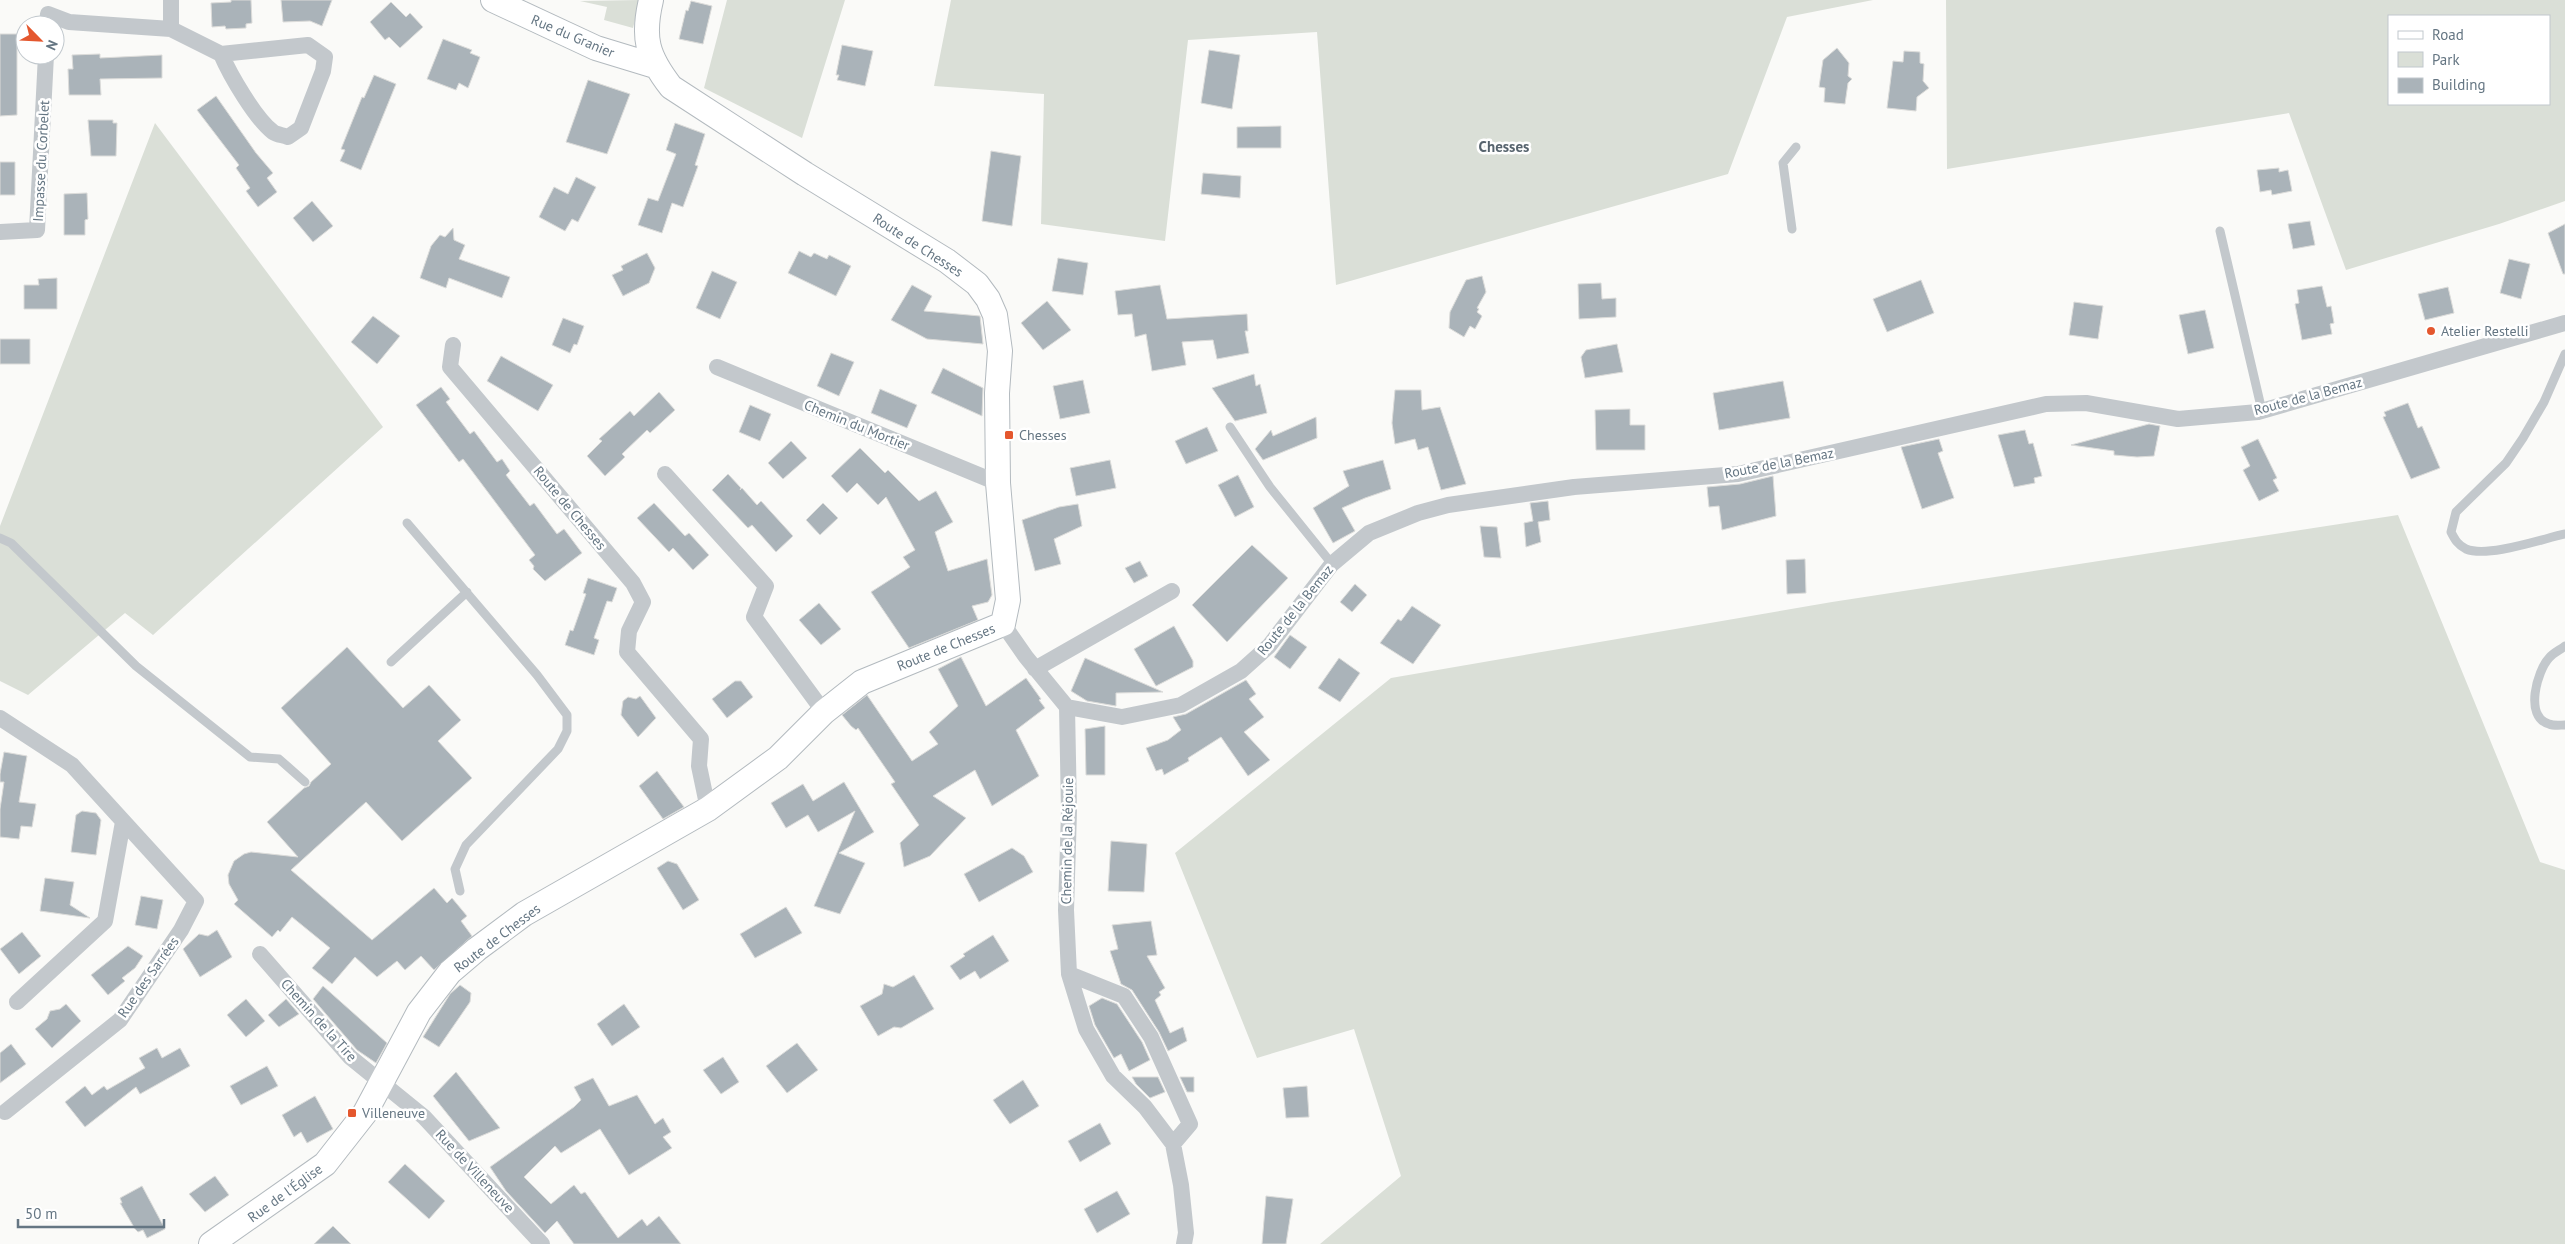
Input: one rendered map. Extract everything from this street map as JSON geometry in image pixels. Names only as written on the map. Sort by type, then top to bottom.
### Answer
[{"type":"main road","name":"Rue du Granier","points":[[494,0],[596,48],[654,66]]},
{"type":"main road","points":[[651,0],[647,19],[647,49],[654,66]]},
{"type":"main road","name":"Route de Chesses","points":[[382,1083],[419,1012],[450,972],[524,914],[708,809],[778,758],[824,712],[862,682],[1003,624],[1008,600],[998,483],[997,393],[1000,351],[995,315],[988,299],[977,284],[947,261],[697,105],[671,87],[654,66]]},
{"type":"main road","name":"Rue de l'Église","points":[[211,1244],[326,1164],[356,1126],[382,1083]]},
{"type":"street","points":[[171,0],[171,29]]},
{"type":"street","points":[[65,22],[171,29],[221,54],[308,45],[324,57],[323,71],[301,128],[288,137],[274,133],[261,118],[228,71],[221,54]]},
{"type":"street","name":"Impasse du Corbelet","points":[[0,232],[37,230],[45,65]]},
{"type":"street","name":"Route de la Bemaz","points":[[1067,707],[1122,717],[1181,705],[1241,671],[1269,646],[1332,564],[1369,534],[1389,523],[1448,505],[1574,487],[1738,474],[2046,404],[2086,403],[2178,419],[2262,411],[2565,323]]},
{"type":"street","name":"Route de Chesses","points":[[453,345],[450,367],[633,583],[643,602],[629,631],[627,652],[701,739],[699,766],[708,809]]},
{"type":"street","name":"Chemin du Mortier","points":[[717,367],[998,483]]},
{"type":"street","points":[[665,474],[766,586],[754,617],[824,712]]},
{"type":"street","points":[[1035,669],[1172,591]]},
{"type":"street","points":[[1003,624],[1035,669],[1067,707]]},
{"type":"street","name":"Chemin de la Réjouie","points":[[1067,707],[1069,811],[1066,910],[1069,974],[1086,1029],[1113,1076],[1145,1107],[1173,1144],[1181,1185],[1186,1233],[1184,1244]]},
{"type":"street","name":"Rue des Sarrées","points":[[0,718],[72,765],[196,901],[181,930],[120,1020],[6,1112]]},
{"type":"street","points":[[18,1002],[63,963],[105,921],[123,822]]},
{"type":"street","name":"Chemin de la Tire","points":[[260,954],[350,1058],[382,1083]]},
{"type":"street","points":[[1069,974],[1124,996],[1151,1037],[1190,1124],[1173,1144]]},
{"type":"street","name":"Rue de Villeneuve","points":[[382,1083],[424,1117],[542,1244]]},
{"type":"lane","points":[[1792,229],[1783,163],[1796,147]]},
{"type":"lane","points":[[2220,231],[2262,411]]},
{"type":"lane","points":[[2565,354],[2544,402],[2523,438],[2506,463],[2456,512],[2451,532],[2456,543],[2476,552],[2565,534]]},
{"type":"lane","points":[[1230,427],[1270,487],[1332,564]]},
{"type":"lane","points":[[407,523],[537,675],[567,715],[568,731],[558,749],[466,845],[455,869],[460,891]]},
{"type":"lane","points":[[0,538],[11,544],[136,666],[250,757],[279,759],[305,782]]},
{"type":"lane","points":[[391,662],[466,592]]},
{"type":"lane","points":[[2565,646],[2549,658],[2538,676],[2534,696],[2539,718],[2548,724],[2565,725]]},
{"type":"green space","points":[[640,0],[633,28],[604,20],[607,7],[580,1]]},
{"type":"green space","points":[[727,0],[845,0],[802,138],[704,88]]},
{"type":"green space","points":[[951,0],[1873,0],[1787,17],[1728,174],[1336,285],[1317,32],[1188,40],[1165,241],[1041,224],[1044,94],[934,86]]},
{"type":"green space","points":[[1946,0],[2565,0],[2565,201],[2499,224],[2346,270],[2289,113],[1947,169]]},
{"type":"green space","points":[[155,123],[383,427],[153,635],[125,613],[28,695],[0,681],[0,526]]},
{"type":"green space","points":[[2398,515],[2540,862],[2565,870],[2565,1244],[1320,1244],[1401,1176],[1354,1029],[1257,1058],[1175,853],[1391,678],[1832,602]]},
{"type":"building","points":[[231,0],[251,0],[252,23],[246,24],[246,28],[226,29],[225,26],[212,27],[211,3],[231,2]]},
{"type":"building","points":[[281,0],[332,0],[322,26],[310,21],[283,22]]},
{"type":"building","points":[[691,1],[712,6],[703,44],[679,39],[686,10],[688,11]]},
{"type":"building","points":[[391,2],[406,17],[410,13],[423,27],[400,48],[389,37],[385,40],[370,22]]},
{"type":"building","points":[[0,34],[15,34],[17,115],[0,116]]},
{"type":"building","points":[[443,39],[472,50],[470,53],[480,57],[468,88],[459,83],[456,90],[427,79]]},
{"type":"building","points":[[842,45],[873,51],[865,86],[837,80],[839,75],[836,75]]},
{"type":"building","points":[[1837,48],[1849,63],[1848,76],[1852,79],[1848,83],[1845,104],[1824,102],[1825,88],[1819,87],[1823,60]]},
{"type":"building","points":[[1209,50],[1240,55],[1232,109],[1201,103]]},
{"type":"building","points":[[1904,51],[1920,52],[1920,63],[1924,64],[1923,81],[1929,88],[1917,97],[1916,111],[1887,108],[1893,61],[1903,62]]},
{"type":"building","points":[[100,54],[100,58],[162,55],[162,78],[100,79],[101,95],[69,95],[68,69],[73,69],[72,55]]},
{"type":"building","points":[[374,75],[396,84],[361,170],[340,161],[345,150],[341,149],[362,97],[364,98]]},
{"type":"building","points":[[588,80],[630,94],[607,154],[566,142]]},
{"type":"building","points":[[216,96],[256,153],[273,173],[267,178],[277,192],[258,207],[246,191],[250,188],[236,168],[239,165],[197,110]]},
{"type":"building","points":[[88,120],[113,120],[113,123],[117,123],[116,156],[91,156]]},
{"type":"building","points":[[675,123],[705,134],[695,165],[698,166],[683,207],[672,203],[662,233],[638,225],[648,198],[658,201],[676,154],[666,150]]},
{"type":"building","points":[[1281,126],[1281,148],[1237,148],[1237,127]]},
{"type":"building","points":[[991,151],[1021,156],[1012,226],[982,221]]},
{"type":"building","points":[[0,162],[15,162],[15,195],[0,195]]},
{"type":"building","points":[[2279,168],[2279,172],[2288,170],[2292,191],[2272,195],[2271,190],[2260,192],[2257,170]]},
{"type":"building","points":[[1203,173],[1241,176],[1240,198],[1201,194]]},
{"type":"building","points":[[576,177],[596,187],[578,222],[572,219],[565,231],[539,217],[554,187],[568,194]]},
{"type":"building","points":[[87,193],[88,219],[85,220],[85,235],[64,235],[64,194]]},
{"type":"building","points":[[312,201],[333,226],[313,242],[293,218]]},
{"type":"building","points":[[2310,221],[2315,245],[2293,249],[2288,224]]},
{"type":"building","points":[[2565,224],[2565,274],[2563,274],[2548,233]]},
{"type":"building","points":[[453,228],[454,240],[465,245],[459,259],[510,277],[502,298],[449,278],[446,288],[420,278],[431,246],[440,235],[445,237]]},
{"type":"building","points":[[799,251],[811,257],[814,253],[827,259],[829,255],[851,266],[836,296],[788,273]]},
{"type":"building","points":[[647,253],[655,268],[649,283],[623,296],[612,275],[623,270],[621,266]]},
{"type":"building","points":[[1058,258],[1088,263],[1083,295],[1052,291]]},
{"type":"building","points":[[2509,259],[2530,264],[2521,299],[2500,293]]},
{"type":"building","points":[[712,271],[737,282],[720,319],[696,308]]},
{"type":"building","points":[[1482,276],[1486,292],[1477,308],[1479,309],[1477,312],[1482,316],[1475,329],[1470,326],[1464,337],[1449,328],[1450,312],[1466,280]]},
{"type":"building","points":[[57,278],[57,309],[24,309],[24,285],[39,285],[38,279]]},
{"type":"building","points":[[1921,280],[1934,313],[1887,332],[1873,299]]},
{"type":"building","points":[[1601,283],[1602,299],[1616,298],[1616,317],[1579,319],[1578,284]]},
{"type":"building","points":[[912,285],[932,296],[924,311],[980,316],[983,344],[927,339],[891,320]]},
{"type":"building","points":[[1160,285],[1167,319],[1247,314],[1248,331],[1245,331],[1249,353],[1217,359],[1213,340],[1182,342],[1186,365],[1152,371],[1146,334],[1135,337],[1132,314],[1118,315],[1115,291]]},
{"type":"building","points":[[2322,286],[2327,307],[2331,306],[2334,323],[2330,324],[2332,334],[2302,340],[2295,304],[2299,303],[2297,290]]},
{"type":"building","points":[[2448,287],[2454,313],[2425,320],[2418,294]]},
{"type":"building","points":[[1047,301],[1071,330],[1043,350],[1021,323]]},
{"type":"building","points":[[2074,302],[2103,306],[2098,339],[2069,335]]},
{"type":"building","points":[[2205,310],[2214,348],[2188,354],[2179,315]]},
{"type":"building","points":[[373,316],[400,336],[377,364],[351,342]]},
{"type":"building","points":[[563,318],[584,326],[577,345],[574,344],[570,353],[552,345]]},
{"type":"building","points":[[0,339],[30,339],[30,364],[0,364]]},
{"type":"building","points":[[1617,344],[1623,372],[1585,378],[1581,357],[1586,350]]},
{"type":"building","points":[[831,353],[854,362],[839,396],[817,386]]},
{"type":"building","points":[[501,356],[553,385],[538,411],[487,381]]},
{"type":"building","points":[[943,368],[983,388],[982,416],[931,393]]},
{"type":"building","points":[[1254,374],[1256,386],[1260,384],[1267,413],[1235,421],[1212,388]]},
{"type":"building","points":[[1083,380],[1090,413],[1060,419],[1053,386]]},
{"type":"building","points":[[1783,381],[1790,418],[1719,430],[1713,393]]},
{"type":"building","points":[[441,387],[450,399],[446,402],[470,434],[474,431],[497,462],[502,459],[510,471],[506,475],[530,506],[534,503],[557,534],[564,529],[582,553],[545,581],[533,569],[534,566],[529,560],[535,555],[463,459],[459,462],[416,405]]},
{"type":"building","points":[[880,389],[917,405],[907,428],[871,413]]},
{"type":"building","points":[[1395,390],[1421,390],[1422,410],[1440,407],[1466,484],[1441,490],[1428,447],[1418,450],[1415,439],[1395,444],[1392,423]]},
{"type":"building","points":[[659,392],[675,410],[650,433],[647,430],[622,454],[625,457],[605,476],[587,456],[602,441],[599,439],[630,411],[634,416]]},
{"type":"building","points":[[2408,403],[2418,428],[2422,426],[2440,468],[2411,479],[2383,417],[2386,416],[2384,412]]},
{"type":"building","points":[[750,405],[771,414],[760,441],[739,432]]},
{"type":"building","points":[[1630,409],[1630,425],[1645,425],[1645,450],[1596,450],[1595,410]]},
{"type":"building","points":[[1316,417],[1317,438],[1263,460],[1255,449],[1271,430],[1273,436]]},
{"type":"building","points":[[2149,424],[2160,426],[2154,456],[2114,455],[2114,451],[2071,445]]},
{"type":"building","points":[[1207,427],[1218,451],[1186,464],[1175,441]]},
{"type":"building","points":[[2025,430],[2029,444],[2033,443],[2042,476],[2034,478],[2035,483],[2014,487],[1998,435]]},
{"type":"building","points":[[1939,439],[1943,451],[1938,453],[1954,498],[1922,509],[1901,447]]},
{"type":"building","points":[[2258,439],[2277,478],[2273,480],[2279,491],[2259,501],[2243,470],[2250,466],[2241,447]]},
{"type":"building","points":[[791,441],[807,458],[783,479],[768,463]]},
{"type":"building","points":[[860,448],[885,473],[888,470],[919,501],[936,491],[953,522],[935,532],[948,571],[987,559],[992,595],[988,602],[972,606],[978,620],[909,648],[871,592],[910,567],[903,557],[915,550],[886,497],[878,505],[857,483],[847,493],[831,476]]},
{"type":"building","points":[[1110,460],[1116,488],[1076,496],[1070,468]]},
{"type":"building","points":[[1383,460],[1391,489],[1342,508],[1355,531],[1333,543],[1313,508],[1349,486],[1343,471]]},
{"type":"building","points":[[728,474],[741,488],[740,490],[742,488],[757,505],[761,501],[793,536],[776,552],[752,525],[748,528],[712,490]]},
{"type":"building","points":[[1238,475],[1254,507],[1235,517],[1218,485]]},
{"type":"building","points":[[1773,476],[1776,516],[1722,530],[1719,506],[1709,507],[1707,487],[1740,484]]},
{"type":"building","points":[[1548,501],[1550,520],[1538,522],[1541,542],[1526,547],[1524,523],[1533,521],[1530,503]]},
{"type":"building","points":[[654,503],[685,536],[689,533],[709,555],[693,570],[673,548],[669,552],[637,518]]},
{"type":"building","points":[[823,503],[838,518],[820,535],[806,520]]},
{"type":"building","points":[[1078,504],[1082,526],[1054,539],[1061,564],[1035,571],[1022,520],[1059,507]]},
{"type":"building","points":[[1480,526],[1497,527],[1501,558],[1484,557]]},
{"type":"building","points":[[1252,545],[1288,578],[1227,642],[1192,605]]},
{"type":"building","points":[[1805,559],[1806,593],[1787,594],[1786,560]]},
{"type":"building","points":[[1140,561],[1148,576],[1134,583],[1125,568]]},
{"type":"building","points":[[588,578],[617,588],[612,602],[607,601],[594,638],[599,640],[594,655],[565,645],[570,630],[573,631],[586,594],[583,593]]},
{"type":"building","points":[[1355,584],[1367,595],[1352,612],[1340,602]]},
{"type":"building","points":[[819,603],[841,629],[821,645],[799,620]]},
{"type":"building","points":[[1412,606],[1441,625],[1413,664],[1380,643],[1398,619],[1401,621]]},
{"type":"building","points":[[1174,626],[1193,661],[1193,667],[1156,686],[1134,649]]},
{"type":"building","points":[[1290,635],[1307,647],[1290,669],[1274,657]]},
{"type":"building","points":[[347,647],[403,708],[429,685],[461,720],[438,741],[472,778],[402,841],[366,802],[291,870],[372,940],[434,888],[447,903],[452,898],[467,916],[461,921],[472,936],[434,970],[421,956],[405,970],[397,961],[377,977],[355,957],[332,984],[312,968],[330,948],[292,917],[280,932],[278,930],[272,937],[234,904],[238,900],[229,884],[228,875],[234,861],[244,854],[251,852],[298,857],[267,822],[304,788],[309,786],[331,764],[281,708]]},
{"type":"building","points":[[961,657],[986,706],[1026,678],[1041,699],[1039,700],[1045,708],[1016,730],[1039,776],[992,806],[975,770],[933,796],[966,818],[930,856],[904,867],[900,843],[919,825],[891,784],[895,782],[858,728],[856,730],[851,726],[842,715],[867,695],[912,761],[938,744],[929,732],[958,706],[938,669]]},
{"type":"building","points":[[1085,658],[1163,692],[1116,693],[1116,706],[1087,701],[1071,691]]},
{"type":"building","points":[[1339,658],[1360,673],[1340,702],[1318,688]]},
{"type":"building","points":[[1246,680],[1256,694],[1249,699],[1264,717],[1244,732],[1270,760],[1248,776],[1221,737],[1188,758],[1189,761],[1164,775],[1162,769],[1156,771],[1146,748],[1168,740],[1181,730],[1173,717],[1186,714]]},
{"type":"building","points":[[735,681],[741,681],[753,697],[727,718],[712,699]]},
{"type":"building","points":[[640,696],[656,718],[638,737],[621,715],[623,701],[628,697],[636,699]]},
{"type":"building","points":[[1105,726],[1105,775],[1086,775],[1085,729]]},
{"type":"building","points":[[4,752],[27,756],[19,802],[36,804],[32,827],[21,826],[19,839],[0,837],[0,809],[4,782],[0,782],[0,774]]},
{"type":"building","points":[[657,771],[684,807],[663,819],[639,786]]},
{"type":"building","points":[[844,782],[874,832],[839,853],[865,863],[840,914],[814,906],[855,811],[818,832],[808,815],[786,828],[771,803],[803,784],[813,801]]},
{"type":"building","points":[[82,811],[96,813],[101,820],[96,855],[71,852],[76,815]]},
{"type":"building","points":[[1111,841],[1147,844],[1144,892],[1108,891]]},
{"type":"building","points":[[1012,848],[1024,856],[1033,872],[979,902],[964,874]]},
{"type":"building","points":[[668,861],[677,864],[699,900],[683,910],[657,868]]},
{"type":"building","points":[[45,878],[74,882],[70,905],[90,918],[40,911]]},
{"type":"building","points":[[141,896],[163,900],[157,929],[135,925]]},
{"type":"building","points":[[786,907],[802,933],[755,958],[740,934]]},
{"type":"building","points":[[1151,921],[1157,955],[1147,956],[1165,988],[1159,992],[1161,995],[1155,1000],[1170,1033],[1183,1027],[1187,1041],[1168,1051],[1159,1032],[1132,990],[1121,984],[1110,951],[1118,949],[1112,925]]},
{"type":"building","points":[[217,930],[232,957],[200,977],[183,949],[199,934],[208,936]]},
{"type":"building","points":[[22,932],[41,956],[19,974],[0,949]]},
{"type":"building","points":[[993,935],[1009,961],[980,979],[975,971],[960,980],[950,966],[965,956],[963,954]]},
{"type":"building","points":[[128,946],[143,956],[135,968],[122,978],[125,981],[108,995],[91,975]]},
{"type":"building","points":[[914,975],[934,1009],[901,1028],[894,1027],[878,1036],[860,1006],[882,994],[884,984],[893,987]]},
{"type":"building","points":[[460,985],[471,993],[470,1002],[439,1047],[423,1037],[450,994]]},
{"type":"building","points":[[323,986],[387,1043],[376,1063],[357,1050],[313,999]]},
{"type":"building","points":[[1102,998],[1117,1004],[1142,1042],[1150,1060],[1129,1071],[1121,1054],[1114,1058],[1095,1025],[1089,1006]]},
{"type":"building","points":[[246,999],[265,1021],[246,1037],[227,1015]]},
{"type":"building","points":[[286,999],[299,1014],[279,1027],[268,1015]]},
{"type":"building","points":[[66,1004],[81,1021],[52,1048],[35,1029],[47,1019],[50,1011],[60,1009]]},
{"type":"building","points":[[624,1004],[640,1027],[612,1046],[597,1024]]},
{"type":"building","points":[[797,1043],[818,1070],[787,1093],[766,1066]]},
{"type":"building","points":[[11,1044],[26,1064],[0,1083],[0,1053]]},
{"type":"building","points":[[157,1048],[162,1058],[180,1048],[190,1066],[140,1094],[136,1087],[85,1127],[65,1102],[85,1086],[92,1095],[104,1086],[107,1090],[145,1068],[139,1058]]},
{"type":"building","points":[[723,1057],[739,1082],[721,1094],[703,1070]]},
{"type":"building","points":[[267,1066],[278,1086],[241,1105],[230,1086]]},
{"type":"building","points":[[456,1072],[500,1128],[469,1141],[433,1096]]},
{"type":"building","points":[[1132,1077],[1158,1077],[1165,1092],[1150,1098],[1136,1084]]},
{"type":"building","points":[[1180,1077],[1194,1077],[1194,1092],[1187,1092]]},
{"type":"building","points":[[593,1078],[609,1106],[637,1095],[655,1124],[663,1118],[671,1132],[663,1137],[672,1148],[629,1175],[600,1129],[561,1153],[555,1146],[524,1177],[551,1204],[574,1185],[581,1194],[585,1192],[618,1238],[642,1219],[647,1226],[659,1216],[681,1244],[574,1244],[557,1221],[545,1233],[506,1191],[490,1167],[574,1107],[581,1100],[574,1087]]},
{"type":"building","points":[[1023,1080],[1039,1106],[1010,1124],[993,1100]]},
{"type":"building","points":[[1307,1086],[1309,1117],[1286,1118],[1283,1088]]},
{"type":"building","points":[[315,1096],[333,1129],[307,1143],[301,1132],[294,1137],[282,1115]]},
{"type":"building","points":[[1100,1123],[1111,1144],[1080,1162],[1068,1141]]},
{"type":"building","points":[[405,1164],[445,1201],[429,1219],[388,1182]]},
{"type":"building","points":[[215,1176],[229,1195],[205,1212],[189,1194]]},
{"type":"building","points":[[142,1186],[165,1229],[147,1238],[143,1230],[138,1232],[135,1229],[120,1203],[122,1203],[120,1198]]},
{"type":"building","points":[[1117,1191],[1130,1214],[1097,1233],[1084,1209]]},
{"type":"building","points":[[1266,1196],[1293,1199],[1286,1244],[1262,1244]]},
{"type":"building","points":[[333,1226],[351,1244],[314,1244]]},
{"type":"place","name":"Atelier Restelli","points":[[2431,331]]},
{"type":"place","name":"Chesses","points":[[1009,435]]},
{"type":"place","name":"Villeneuve","points":[[352,1113]]},
{"type":"district","name":"Chesses","points":[[1504,147]]}]
